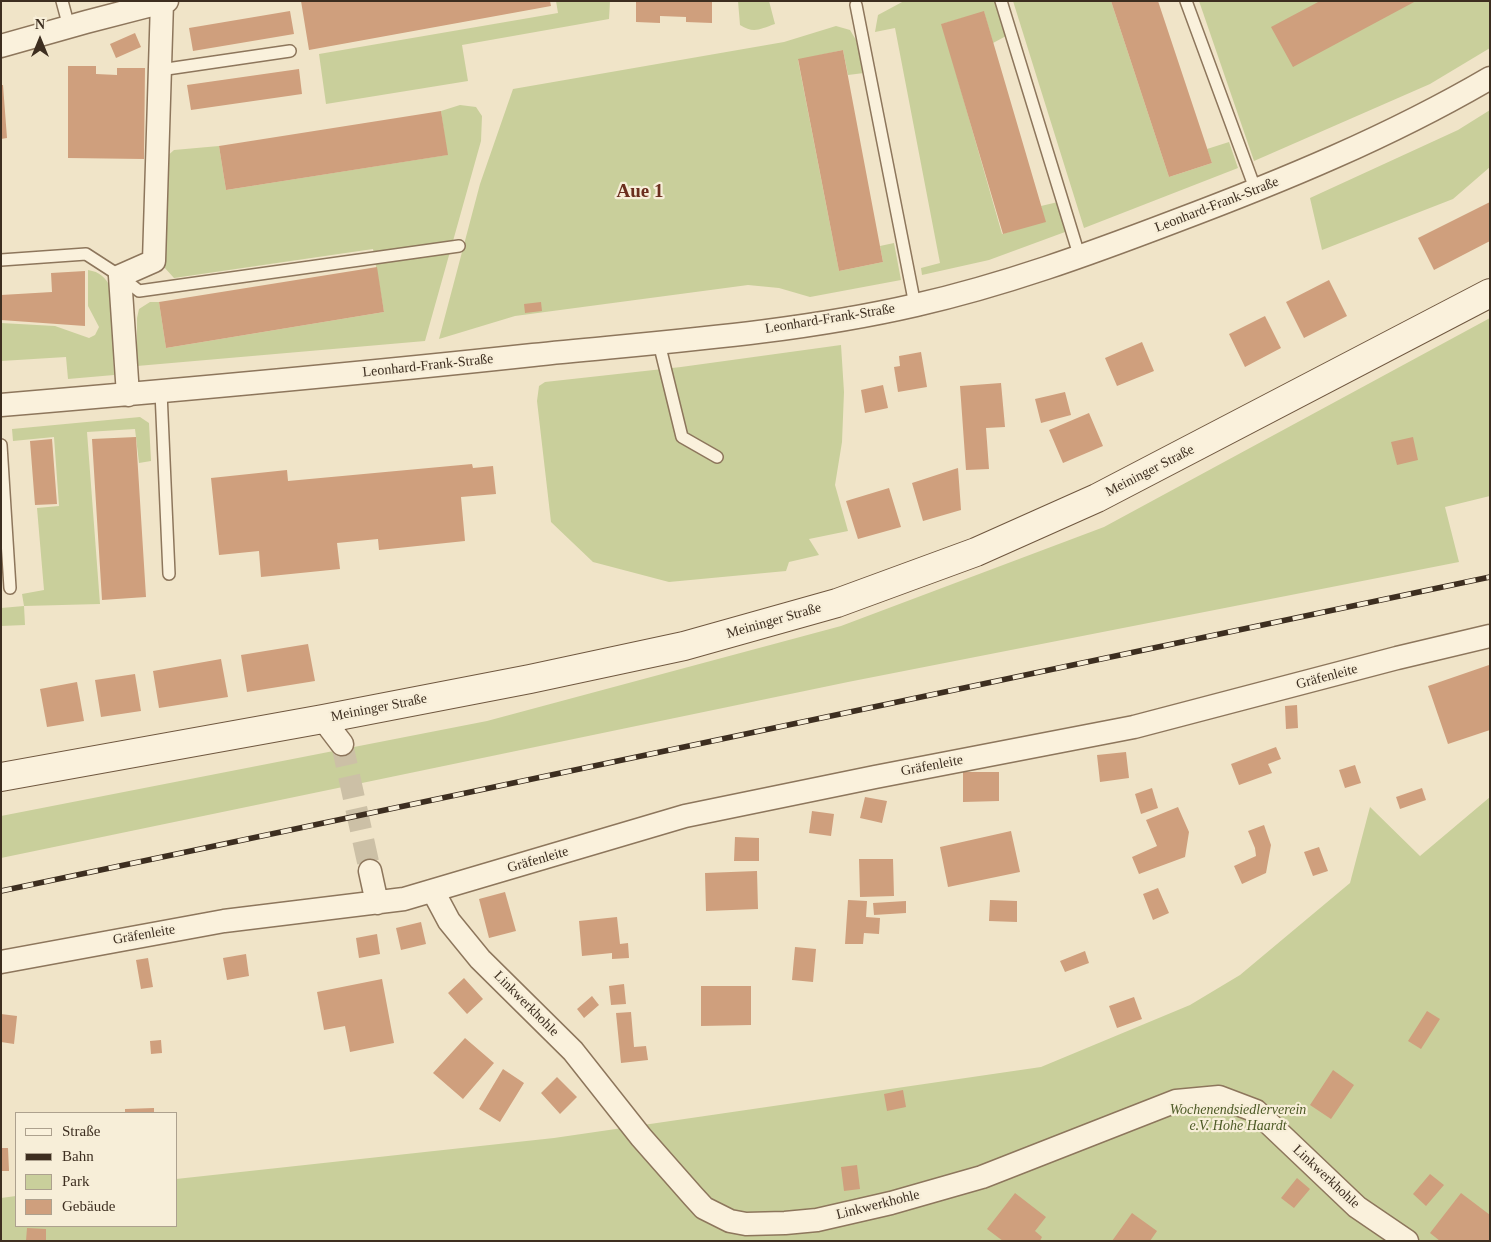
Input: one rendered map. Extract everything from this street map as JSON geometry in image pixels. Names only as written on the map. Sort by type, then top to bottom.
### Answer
[{"type":"main road","name":"Meininger Straße","points":[[1,777],[323,719],[530,679],[684,646],[846,600],[976,552],[1097,498],[1490,293]]},
{"type":"street","points":[[1,46],[69,26],[164,2],[154,261],[120,276],[128,394]]},
{"type":"street","name":"Leonhard-Frank-Straße","points":[[1,405],[161,392],[659,343],[808,325],[915,305],[997,284],[1080,258],[1256,191],[1362,146],[1438,108],[1490,78]]},
{"type":"street","name":"Gräfenleite","points":[[1,962],[224,921],[404,899],[685,816],[865,779],[1134,728],[1414,654],[1490,636]]},
{"type":"street","points":[[323,719],[342,744]]},
{"type":"street","points":[[370,871],[377,902]]},
{"type":"street","name":"Linkwerkhohle","points":[[433,891],[449,922],[480,959],[573,1051],[641,1137],[693,1196],[704,1208],[730,1221],[746,1224],[817,1220],[891,1202],[982,1177],[1176,1101],[1219,1097],[1256,1111],[1358,1207],[1407,1241]]},
{"type":"lane","points":[[62,1],[69,26]]},
{"type":"lane","points":[[1001,1],[1080,258]]},
{"type":"lane","points":[[1186,1],[1256,191]]},
{"type":"lane","points":[[856,5],[915,305]]},
{"type":"lane","points":[[160,70],[290,51]]},
{"type":"lane","points":[[1,260],[86,254],[139,291],[459,246]]},
{"type":"lane","points":[[659,343],[682,437],[717,457]]},
{"type":"lane","points":[[161,392],[169,574]]},
{"type":"lane","points":[[1,445],[10,588]]},
{"type":"green space","points":[[556,1],[610,1],[609,19],[462,45],[468,81],[326,104],[319,54],[558,13]]},
{"type":"green space","points":[[738,1],[769,1],[775,24],[753,30],[740,25]]},
{"type":"green space","points":[[904,1],[998,1],[1008,35],[993,43],[984,12],[942,24],[1002,234],[1045,221],[1041,206],[1058,202],[1065,232],[989,260],[922,275],[921,268],[940,263],[895,28],[875,32],[878,15]]},
{"type":"green space","points":[[1013,1],[1111,1],[1169,177],[1212,163],[1207,149],[1229,142],[1238,168],[1084,228]]},
{"type":"green space","points":[[1199,1],[1490,1],[1490,48],[1430,84],[1254,161]]},
{"type":"green space","points":[[836,26],[850,30],[856,40],[864,73],[848,75],[843,50],[798,60],[839,271],[883,262],[880,246],[894,243],[901,280],[810,297],[779,288],[748,285],[515,316],[439,339],[480,184],[513,89],[784,42]]},
{"type":"green space","points":[[460,105],[476,107],[482,116],[481,141],[425,341],[137,366],[137,318],[139,309],[150,302],[159,302],[166,348],[384,312],[373,249],[174,278],[164,267],[164,159],[174,150],[219,146],[226,190],[447,155],[441,111]]},
{"type":"green space","points":[[1490,110],[1490,167],[1453,199],[1322,250],[1310,198],[1458,130]]},
{"type":"green space","points":[[88,270],[102,276],[111,288],[114,375],[68,379],[66,357],[1,361],[1,323],[55,326],[89,338],[95,335],[99,327],[88,306]]},
{"type":"green space","points":[[1490,318],[1490,496],[1445,507],[1459,562],[848,682],[1,858],[1,816],[487,721],[841,626],[1104,527]]},
{"type":"green space","points":[[841,345],[844,392],[842,442],[835,485],[848,531],[809,539],[819,555],[789,562],[786,571],[669,582],[593,562],[551,522],[537,401],[539,386],[545,382],[681,367]]},
{"type":"green space","points":[[140,417],[149,423],[151,461],[139,463],[135,429],[87,432],[100,604],[24,606],[22,594],[44,590],[37,508],[59,506],[54,437],[13,441],[12,429]]},
{"type":"green space","points":[[24,606],[25,625],[1,626],[1,608]]},
{"type":"green space","name":"Wochenendsiedlerverein e.V. Hohe Haardt","points":[[1490,797],[1490,1241],[1,1241],[1,1198],[15,1196],[15,1227],[178,1227],[178,1179],[554,1138],[1041,1067],[1190,1005],[1240,975],[1350,883],[1370,807],[1420,856]]},
{"type":"building","points":[[301,1],[550,1],[551,6],[309,50]]},
{"type":"building","points":[[636,1],[712,1],[712,23],[686,22],[686,17],[660,16],[660,23],[636,22]]},
{"type":"building","points":[[1111,1],[1158,1],[1212,163],[1169,177]]},
{"type":"building","points":[[1320,1],[1416,1],[1293,67],[1271,27]]},
{"type":"building","points":[[290,11],[294,34],[193,51],[189,28]]},
{"type":"building","points":[[984,11],[1046,222],[1003,234],[941,24]]},
{"type":"building","points":[[135,33],[141,47],[116,58],[110,44]]},
{"type":"building","points":[[843,50],[883,262],[839,271],[798,59]]},
{"type":"building","points":[[68,66],[96,66],[96,74],[117,75],[117,68],[145,68],[144,159],[68,158]]},
{"type":"building","points":[[299,69],[302,94],[191,110],[187,85]]},
{"type":"building","points":[[1,85],[3,85],[7,138],[1,139]]},
{"type":"building","points":[[441,111],[448,155],[226,190],[219,146]]},
{"type":"building","points":[[1490,202],[1490,241],[1434,270],[1418,238]]},
{"type":"building","points":[[377,267],[384,312],[166,348],[159,302]]},
{"type":"building","points":[[85,271],[85,326],[1,320],[1,295],[52,292],[51,273]]},
{"type":"building","points":[[1329,280],[1347,316],[1304,338],[1286,302]]},
{"type":"building","points":[[541,302],[542,311],[525,313],[524,304]]},
{"type":"building","points":[[1265,316],[1281,348],[1245,367],[1229,334]]},
{"type":"building","points":[[1142,342],[1154,371],[1117,386],[1105,358]]},
{"type":"building","points":[[921,352],[927,387],[898,392],[894,367],[900,366],[899,356]]},
{"type":"building","points":[[1001,383],[1005,427],[986,428],[989,469],[966,470],[960,386]]},
{"type":"building","points":[[883,385],[888,408],[865,413],[861,390]]},
{"type":"building","points":[[1065,392],[1071,415],[1041,423],[1035,399]]},
{"type":"building","points":[[1089,413],[1103,446],[1063,463],[1049,430]]},
{"type":"building","points":[[136,437],[146,597],[102,600],[92,439]]},
{"type":"building","points":[[1413,437],[1418,460],[1397,465],[1391,442]]},
{"type":"building","points":[[52,439],[57,504],[35,505],[30,441]]},
{"type":"building","points":[[472,464],[473,468],[493,466],[496,494],[461,497],[465,541],[379,550],[378,539],[337,543],[340,569],[261,577],[259,551],[219,555],[211,478],[287,470],[288,481]]},
{"type":"building","points":[[958,468],[961,510],[923,521],[912,483]]},
{"type":"building","points":[[889,488],[901,527],[858,539],[846,501]]},
{"type":"building","points":[[308,644],[315,681],[247,692],[241,655]]},
{"type":"building","points":[[221,659],[228,697],[159,708],[153,671]]},
{"type":"building","points":[[1489,665],[1490,730],[1448,744],[1428,686]]},
{"type":"building","points":[[135,674],[141,711],[101,717],[95,680]]},
{"type":"building","points":[[77,682],[84,721],[47,727],[40,689]]},
{"type":"building","points":[[1297,705],[1298,728],[1286,729],[1285,706]]},
{"type":"building","points":[[1276,747],[1281,759],[1268,764],[1272,773],[1239,785],[1231,764]]},
{"type":"building","points":[[1126,752],[1129,778],[1100,782],[1097,755]]},
{"type":"building","points":[[1355,765],[1361,783],[1345,788],[1339,770]]},
{"type":"building","points":[[963,772],[999,772],[999,801],[963,802]]},
{"type":"building","points":[[1152,788],[1158,808],[1141,814],[1135,794]]},
{"type":"building","points":[[1422,788],[1426,800],[1400,809],[1396,797]]},
{"type":"building","points":[[865,797],[887,801],[882,823],[860,818]]},
{"type":"building","points":[[1178,807],[1189,832],[1185,857],[1139,874],[1132,857],[1157,846],[1146,820]]},
{"type":"building","points":[[812,811],[834,814],[831,836],[809,833]]},
{"type":"building","points":[[1264,825],[1271,845],[1266,873],[1242,884],[1234,866],[1256,856],[1248,831]]},
{"type":"building","points":[[1011,831],[1020,872],[948,887],[940,847]]},
{"type":"building","points":[[735,837],[759,838],[759,861],[734,861]]},
{"type":"building","points":[[1319,847],[1328,871],[1313,876],[1304,852]]},
{"type":"building","points":[[859,859],[893,859],[894,896],[860,897]]},
{"type":"building","points":[[757,871],[758,909],[706,911],[705,873]]},
{"type":"building","points":[[1158,888],[1169,913],[1153,920],[1143,894]]},
{"type":"building","points":[[505,892],[516,931],[489,938],[479,899]]},
{"type":"building","points":[[848,900],[867,901],[866,917],[880,918],[879,934],[864,933],[863,944],[845,944]]},
{"type":"building","points":[[990,900],[1017,901],[1017,922],[989,921]]},
{"type":"building","points":[[906,901],[906,913],[874,915],[873,903]]},
{"type":"building","points":[[617,917],[620,944],[628,943],[629,958],[612,959],[612,953],[582,956],[579,921]]},
{"type":"building","points":[[421,922],[426,944],[401,950],[396,928]]},
{"type":"building","points":[[377,934],[380,954],[359,958],[356,938]]},
{"type":"building","points":[[795,947],[816,949],[813,982],[792,980]]},
{"type":"building","points":[[1085,951],[1089,963],[1065,972],[1060,961]]},
{"type":"building","points":[[246,954],[249,976],[227,980],[223,958]]},
{"type":"building","points":[[148,958],[153,987],[141,989],[136,960]]},
{"type":"building","points":[[464,978],[483,999],[467,1014],[448,993]]},
{"type":"building","points":[[382,979],[394,1043],[350,1052],[345,1026],[324,1030],[317,992]]},
{"type":"building","points":[[624,984],[626,1004],[611,1005],[609,986]]},
{"type":"building","points":[[701,986],[751,986],[751,1025],[701,1026]]},
{"type":"building","points":[[592,996],[599,1005],[584,1018],[577,1009]]},
{"type":"building","points":[[1134,997],[1142,1019],[1117,1028],[1109,1006]]},
{"type":"building","points":[[1427,1011],[1440,1019],[1421,1049],[1408,1041]]},
{"type":"building","points":[[631,1012],[634,1047],[646,1046],[648,1060],[621,1063],[616,1013]]},
{"type":"building","points":[[1,1014],[17,1016],[14,1044],[1,1042]]},
{"type":"building","points":[[465,1038],[494,1063],[463,1099],[433,1073]]},
{"type":"building","points":[[161,1040],[162,1053],[151,1054],[150,1041]]},
{"type":"building","points":[[503,1069],[524,1083],[500,1122],[479,1109]]},
{"type":"building","points":[[1333,1070],[1354,1085],[1331,1119],[1310,1105]]},
{"type":"building","points":[[557,1077],[577,1097],[560,1114],[541,1093]]},
{"type":"building","points":[[903,1090],[906,1107],[887,1111],[884,1094]]},
{"type":"building","points":[[154,1108],[154,1112],[125,1112],[125,1109]]},
{"type":"building","points":[[1,1148],[8,1148],[9,1171],[1,1171]]},
{"type":"building","points":[[857,1165],[860,1189],[844,1191],[841,1167]]},
{"type":"building","points":[[1430,1174],[1444,1185],[1426,1206],[1413,1194]]},
{"type":"building","points":[[1297,1178],[1310,1189],[1294,1208],[1281,1198]]},
{"type":"building","points":[[1015,1193],[1046,1217],[1035,1231],[1042,1237],[1040,1241],[1003,1241],[987,1229]]},
{"type":"building","points":[[1461,1193],[1490,1215],[1489,1241],[1440,1241],[1430,1233]]},
{"type":"building","points":[[1132,1213],[1157,1231],[1150,1241],[1112,1241]]},
{"type":"building","points":[[27,1228],[46,1229],[46,1241],[26,1241]]},
{"type":"tunnel","points":[[342,744],[370,871]]},
{"type":"railway","points":[[1,891],[1490,577]]},
{"type":"district","name":"Aue 1","points":[[640,192]]}]
